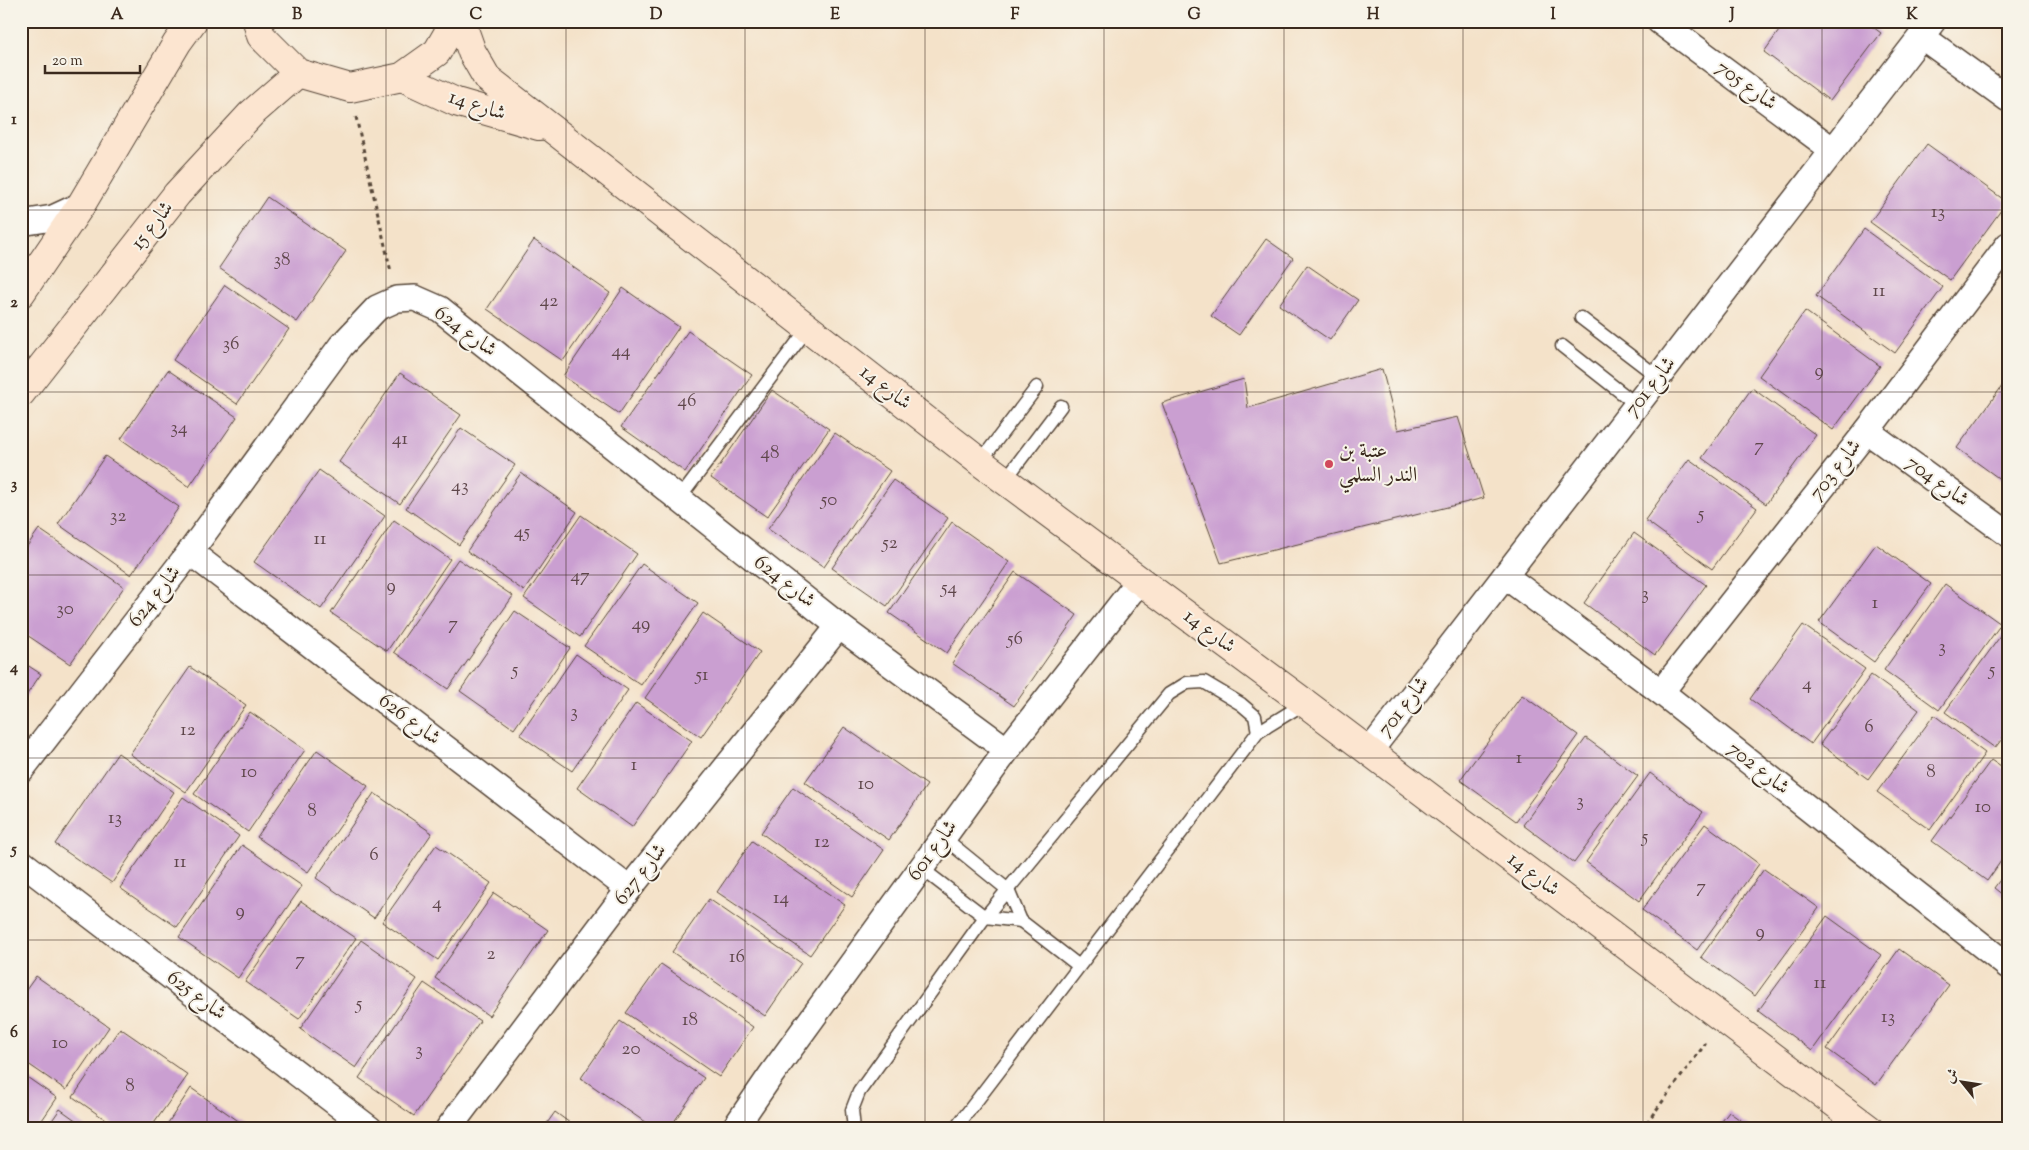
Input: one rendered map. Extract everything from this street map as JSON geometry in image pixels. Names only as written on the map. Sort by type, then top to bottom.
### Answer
[{"type":"street","points":[[21,294],[81,205],[192,21]]},
{"type":"street","points":[[257,21],[261,36],[298,73],[350,88],[402,77],[437,52],[455,21]]},
{"type":"street","name":"شارع 14","points":[[461,21],[472,52],[487,78],[553,130],[980,462],[1305,703],[1869,1129]]},
{"type":"street","name":"شارع 705","points":[[1673,25],[1833,150]]},
{"type":"street","points":[[1927,29],[2008,99]]},
{"type":"street","name":"شارع 701","points":[[1370,752],[1927,29]]},
{"type":"street","name":"شارع 15","points":[[21,393],[178,194],[251,114],[298,73]]},
{"type":"street","name":"شارع 14","points":[[402,77],[456,102],[553,130]]},
{"type":"street","points":[[21,223],[53,218],[81,205]]},
{"type":"street","name":"شارع 703","points":[[1661,692],[1867,431],[2008,245]]},
{"type":"street","name":"شارع 624","points":[[21,770],[190,552],[341,346],[377,308],[397,299],[415,298],[440,309],[839,626],[1007,750]]},
{"type":"street","name":"شارع 704","points":[[1867,431],[2008,534]]},
{"type":"street","name":"شارع 626","points":[[190,552],[629,889]]},
{"type":"street","name":"شارع 702","points":[[1505,576],[1661,692],[2008,966]]},
{"type":"street","name":"شارع 601","points":[[734,1129],[1007,750],[1140,580]]},
{"type":"street","name":"شارع 627","points":[[448,1129],[629,889],[839,626]]},
{"type":"street","name":"شارع 625","points":[[21,862],[370,1129]]},
{"type":"lane","points":[[1581,318],[1658,377]]},
{"type":"lane","points":[[679,499],[808,328]]},
{"type":"lane","points":[[1562,346],[1637,405]]},
{"type":"lane","points":[[980,462],[1037,387]]},
{"type":"lane","points":[[1005,480],[1061,406]]},
{"type":"lane","points":[[854,1129],[852,1110],[859,1092],[985,917],[1169,694],[1187,683],[1204,682],[1241,704],[1255,716],[1258,732]]},
{"type":"lane","points":[[955,1129],[1258,732],[1305,703]]},
{"type":"lane","points":[[944,838],[1008,890],[1021,921],[1079,966]]},
{"type":"lane","points":[[921,868],[985,917],[1021,921]]},
{"type":"path","points":[[350,88],[397,299]]},
{"type":"path","points":[[1642,1129],[1724,1019]]},
{"type":"building","points":[[1786,21],[1865,21],[1881,33],[1830,101],[1764,52]]},
{"type":"building","points":[[1927,144],[2007,202],[1950,280],[1870,222]]},
{"type":"building","points":[[267,197],[346,251],[297,322],[219,268]]},
{"type":"building","points":[[1864,229],[1943,287],[1895,353],[1816,296]]},
{"type":"building","points":[[1266,239],[1293,258],[1239,335],[1211,316]]},
{"type":"building","points":[[534,240],[610,293],[563,361],[487,309]]},
{"type":"building","points":[[1307,265],[1358,300],[1330,340],[1279,305]]},
{"type":"building","points":[[225,285],[289,329],[237,404],[173,360]]},
{"type":"building","points":[[623,288],[679,327],[619,414],[563,376]]},
{"type":"building","points":[[1805,311],[1880,366],[1833,430],[1759,376]]},
{"type":"building","points":[[688,331],[752,375],[685,472],[621,427]]},
{"type":"building","name":"عتبة بن الندر السلمي","points":[[1382,369],[1398,430],[1458,417],[1484,498],[1221,563],[1162,403],[1244,379],[1248,408]]},
{"type":"building","points":[[168,370],[237,417],[189,487],[121,439]]},
{"type":"building","points":[[400,373],[461,415],[400,504],[339,462]]},
{"type":"building","points":[[2008,378],[2008,485],[1957,448]]},
{"type":"building","points":[[1752,388],[1816,435],[1766,504],[1702,458]]},
{"type":"building","points":[[772,390],[829,429],[767,517],[711,478]]},
{"type":"building","points":[[461,428],[515,465],[459,545],[406,508]]},
{"type":"building","points":[[835,433],[890,471],[824,567],[768,529]]},
{"type":"building","points":[[105,456],[179,507],[131,575],[58,524]]},
{"type":"building","points":[[1689,459],[1757,508],[1712,569],[1645,520]]},
{"type":"building","points":[[319,470],[385,516],[321,609],[254,562]]},
{"type":"building","points":[[521,473],[577,512],[524,591],[467,551]]},
{"type":"building","points":[[893,480],[948,518],[887,606],[832,568]]},
{"type":"building","points":[[581,515],[637,554],[580,637],[524,598]]},
{"type":"building","points":[[394,520],[450,559],[387,651],[331,613]]},
{"type":"building","points":[[952,522],[1009,562],[947,653],[889,613]]},
{"type":"building","points":[[39,529],[124,587],[70,664],[21,631],[21,555]]},
{"type":"building","points":[[1634,533],[1706,585],[1655,655],[1584,603]]},
{"type":"building","points":[[1876,544],[1931,584],[1874,662],[1819,622]]},
{"type":"building","points":[[458,559],[513,596],[448,689],[394,652]]},
{"type":"building","points":[[642,564],[698,603],[641,685],[584,646]]},
{"type":"building","points":[[1015,572],[1077,615],[1014,706],[952,663]]},
{"type":"building","points":[[1945,584],[2001,624],[1939,710],[1884,670]]},
{"type":"building","points":[[515,611],[570,648],[514,729],[460,691]]},
{"type":"building","points":[[703,613],[760,652],[701,737],[645,698]]},
{"type":"building","points":[[1803,625],[1865,669],[1811,744],[1750,699]]},
{"type":"building","points":[[2007,627],[2008,731],[1995,748],[1945,712]]},
{"type":"building","points":[[576,654],[628,690],[572,771],[520,735]]},
{"type":"building","points":[[21,661],[41,674],[21,703]]},
{"type":"building","points":[[190,667],[246,705],[186,792],[130,754]]},
{"type":"building","points":[[1871,675],[1919,710],[1868,779],[1820,744]]},
{"type":"building","points":[[1522,695],[1578,735],[1516,821],[1460,780]]},
{"type":"building","points":[[636,703],[692,741],[632,827],[577,788]]},
{"type":"building","points":[[250,712],[305,750],[248,832],[194,794]]},
{"type":"building","points":[[1934,715],[1985,753],[1930,830],[1877,792]]},
{"type":"building","points":[[844,727],[927,785],[889,840],[805,782]]},
{"type":"building","points":[[1586,738],[1638,776],[1574,863],[1523,825]]},
{"type":"building","points":[[317,750],[368,786],[308,872],[257,837]]},
{"type":"building","points":[[118,753],[174,792],[112,883],[55,844]]},
{"type":"building","points":[[1991,760],[2008,772],[2008,851],[1987,881],[1932,841]]},
{"type":"building","points":[[1650,773],[1703,812],[1639,901],[1586,862]]},
{"type":"building","points":[[793,787],[884,850],[852,897],[761,833]]},
{"type":"building","points":[[374,793],[432,833],[374,918],[316,878]]},
{"type":"building","points":[[183,797],[239,836],[177,927],[120,888]]},
{"type":"building","points":[[1705,824],[1759,864],[1697,950],[1642,910]]},
{"type":"building","points":[[752,841],[845,905],[810,955],[717,892]]},
{"type":"building","points":[[242,845],[302,886],[238,978],[179,937]]},
{"type":"building","points":[[436,845],[491,883],[438,960],[382,922]]},
{"type":"building","points":[[1764,869],[1819,908],[1755,996],[1701,957]]},
{"type":"building","points":[[2008,869],[2008,899],[1994,888]]},
{"type":"building","points":[[494,893],[548,930],[489,1016],[435,978]]},
{"type":"building","points":[[709,899],[801,963],[765,1016],[672,952]]},
{"type":"building","points":[[301,901],[356,938],[299,1019],[245,982]]},
{"type":"building","points":[[1827,916],[1881,955],[1812,1051],[1758,1011]]},
{"type":"building","points":[[361,940],[417,979],[356,1068],[300,1029]]},
{"type":"building","points":[[1899,949],[1949,985],[1876,1085],[1827,1049]]},
{"type":"building","points":[[661,964],[753,1027],[719,1077],[626,1013]]},
{"type":"building","points":[[36,976],[109,1027],[66,1090],[21,1059],[21,997]]},
{"type":"building","points":[[424,983],[480,1021],[414,1116],[359,1078]]},
{"type":"building","points":[[620,1021],[704,1078],[669,1129],[655,1129],[581,1078]]},
{"type":"building","points":[[120,1028],[188,1075],[150,1129],[119,1129],[73,1097]]},
{"type":"building","points":[[21,1073],[57,1098],[36,1129],[21,1129]]},
{"type":"building","points":[[191,1088],[250,1129],[164,1129]]},
{"type":"building","points":[[60,1109],[88,1129],[46,1129]]},
{"type":"building","points":[[555,1112],[578,1129],[543,1129]]},
{"type":"building","points":[[1729,1112],[1753,1129],[1716,1129]]},
{"type":"place","name":"عتبة بن الندر السلمي","points":[[1329,464]]}]
